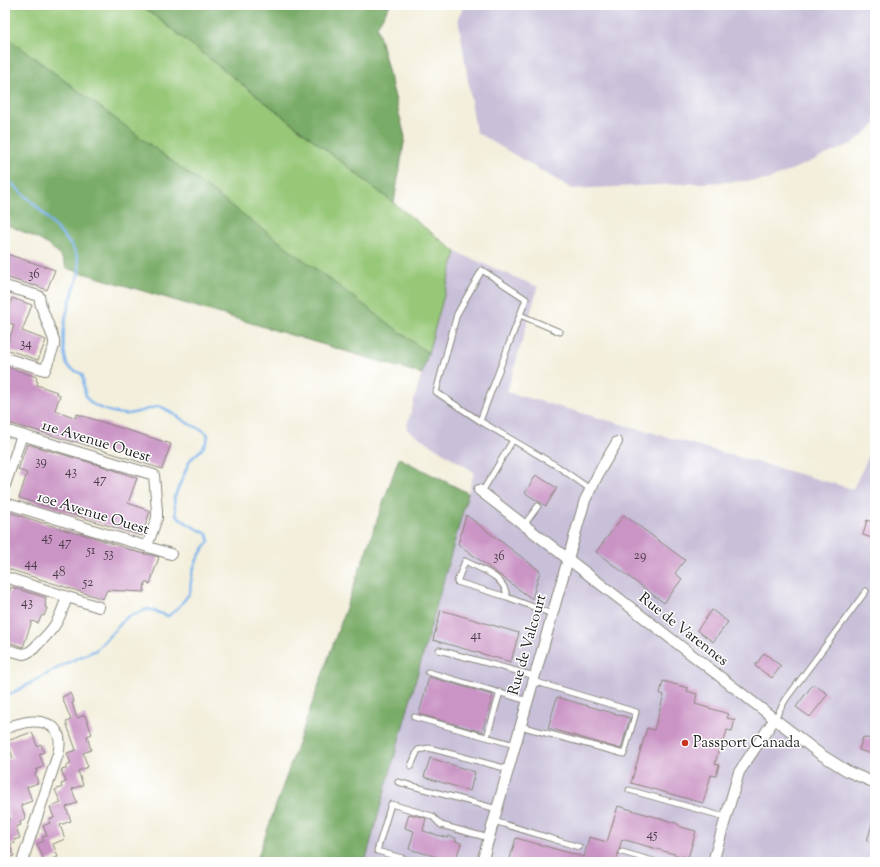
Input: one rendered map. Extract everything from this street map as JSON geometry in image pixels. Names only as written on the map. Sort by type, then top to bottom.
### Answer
[{"type":"street","points":[[5,286],[39,296],[41,306],[54,340],[54,346],[45,370],[5,358]]},
{"type":"street","name":"11e Avenue Ouest","points":[[5,430],[154,475],[157,518],[147,546]]},
{"type":"street","points":[[5,485],[22,435]]},
{"type":"street","name":"Rue de Valcourt","points":[[482,862],[552,614],[590,489],[617,442]]},
{"type":"street","name":"Rue de Varennes","points":[[480,491],[774,720],[829,761],[849,772],[875,783]]},
{"type":"street","name":"10e Avenue Ouest","points":[[5,503],[172,554]]},
{"type":"street","points":[[5,577],[99,607]]},
{"type":"street","points":[[5,650],[23,654],[32,650],[51,632],[55,626],[67,597]]},
{"type":"street","points":[[713,862],[739,772],[774,720]]},
{"type":"street","points":[[5,729],[29,721],[41,722],[51,726],[58,733],[60,745],[22,862]]},
{"type":"lane","points":[[480,421],[526,299],[482,270],[457,314],[436,392],[480,421],[557,466],[590,489]]},
{"type":"lane","points":[[520,315],[560,332]]},
{"type":"lane","points":[[480,491],[513,440]]},
{"type":"lane","points":[[524,525],[538,506]]},
{"type":"lane","points":[[507,597],[506,590],[498,578],[465,561],[457,582],[507,597],[552,614]]},
{"type":"lane","points":[[774,720],[786,699],[866,591]]},
{"type":"lane","points":[[439,650],[636,712],[624,754],[520,726]]},
{"type":"lane","points":[[428,672],[528,701]]},
{"type":"lane","points":[[487,737],[500,692]]},
{"type":"lane","points":[[414,717],[515,745]]},
{"type":"lane","points":[[411,766],[418,750],[429,748],[508,769]]},
{"type":"lane","points":[[398,782],[497,809]]},
{"type":"lane","points":[[629,790],[726,817]]},
{"type":"lane","points":[[416,862],[377,852],[391,804],[432,816],[441,825],[489,838]]},
{"type":"lane","points":[[494,821],[579,847]]},
{"type":"lane","points":[[622,852],[657,862]]},
{"type":"shaded area","points":[[465,5],[875,5],[875,125],[853,143],[768,180],[572,189],[476,132],[458,17]]},
{"type":"shaded area","points":[[456,252],[538,287],[507,392],[853,489],[875,443],[875,862],[365,862],[474,472],[406,429]]},
{"type":"green space","points":[[14,5],[141,5],[456,252],[428,353],[5,36],[5,18]]},
{"type":"green space","points":[[141,5],[390,5],[377,26],[405,137],[394,203]]},
{"type":"green space","points":[[5,36],[428,353],[422,374],[66,268],[63,260],[50,246],[5,224]]},
{"type":"green space","points":[[399,458],[468,493],[365,862],[256,862]]},
{"type":"building","points":[[7,254],[55,270],[47,290],[5,277],[5,259]]},
{"type":"building","points":[[12,298],[32,305],[22,331],[46,340],[38,360],[6,349],[14,325],[5,321]]},
{"type":"building","points":[[5,366],[37,377],[37,385],[57,392],[56,393],[60,395],[55,410],[76,418],[77,414],[171,444],[162,469],[73,441],[5,422]]},
{"type":"building","points":[[27,444],[137,478],[128,503],[150,511],[142,536],[19,498],[27,473],[18,470]]},
{"type":"building","points":[[536,475],[557,488],[546,506],[525,493]]},
{"type":"building","points":[[5,511],[78,534],[93,537],[137,552],[159,557],[150,584],[145,582],[144,592],[107,590],[103,599],[5,568]]},
{"type":"building","points":[[466,515],[540,571],[532,599],[458,544]]},
{"type":"building","points":[[624,515],[685,560],[675,573],[682,579],[664,603],[596,552]]},
{"type":"building","points":[[867,520],[875,523],[875,539],[863,535]]},
{"type":"building","points":[[11,587],[46,598],[45,607],[47,608],[44,616],[42,615],[38,623],[32,621],[23,647],[5,641],[5,606]]},
{"type":"building","points":[[441,610],[519,633],[511,662],[433,640]]},
{"type":"building","points":[[712,610],[728,622],[713,642],[697,630]]},
{"type":"building","points":[[764,653],[781,666],[772,678],[755,666]]},
{"type":"building","points":[[429,677],[493,695],[482,732],[419,714]]},
{"type":"building","name":"Passport Canada","points":[[663,681],[688,688],[687,691],[697,694],[695,704],[729,714],[727,718],[735,720],[732,731],[727,730],[724,741],[721,741],[715,764],[719,765],[716,776],[711,775],[703,803],[631,783],[647,728],[654,730],[664,695],[660,694]]},
{"type":"building","points":[[813,684],[828,694],[810,717],[796,707]]},
{"type":"building","points":[[70,693],[74,702],[72,703],[77,718],[85,715],[92,734],[87,736],[91,750],[83,753],[88,767],[78,771],[83,785],[72,789],[77,803],[66,807],[71,821],[60,825],[65,839],[53,844],[58,857],[45,862],[37,844],[44,841],[42,837],[47,836],[43,826],[50,823],[49,819],[54,818],[50,807],[61,803],[55,790],[62,787],[61,784],[66,782],[61,770],[66,769],[66,766],[71,764],[67,753],[76,750],[66,722],[71,720],[62,697]]},
{"type":"building","points":[[557,697],[630,718],[621,749],[548,728]]},
{"type":"building","points":[[32,732],[37,746],[41,744],[44,752],[39,754],[44,766],[36,770],[37,772],[35,773],[38,783],[27,787],[32,801],[21,805],[26,819],[20,822],[21,825],[16,827],[20,838],[14,840],[15,843],[10,845],[14,856],[5,859],[5,821],[10,819],[5,805],[5,760],[13,758],[7,741]]},
{"type":"building","points":[[863,737],[875,740],[875,755],[859,750]]},
{"type":"building","points":[[430,758],[475,772],[470,791],[424,777]]},
{"type":"building","points":[[618,806],[676,823],[681,827],[696,831],[688,858],[622,839],[616,862],[509,862],[516,838],[584,857],[589,837],[607,842]]},
{"type":"building","points":[[409,814],[426,818],[423,831],[448,838],[448,836],[456,838],[455,841],[461,843],[455,862],[409,849],[414,831],[405,828]]},
{"type":"building","points":[[873,821],[875,822],[875,843],[867,841]]},
{"type":"waterway","points":[[5,176],[40,209],[72,247],[78,258],[79,272],[68,309],[63,337],[67,364],[73,370],[82,374],[85,392],[90,402],[100,408],[124,414],[159,406],[189,424],[202,429],[208,435],[207,441],[202,449],[190,460],[174,498],[176,515],[188,524],[207,534],[209,541],[197,560],[191,578],[190,593],[172,614],[168,616],[148,609],[127,617],[96,650],[67,663],[5,697]]},
{"type":"place","name":"Passport Canada","points":[[685,743]]}]
